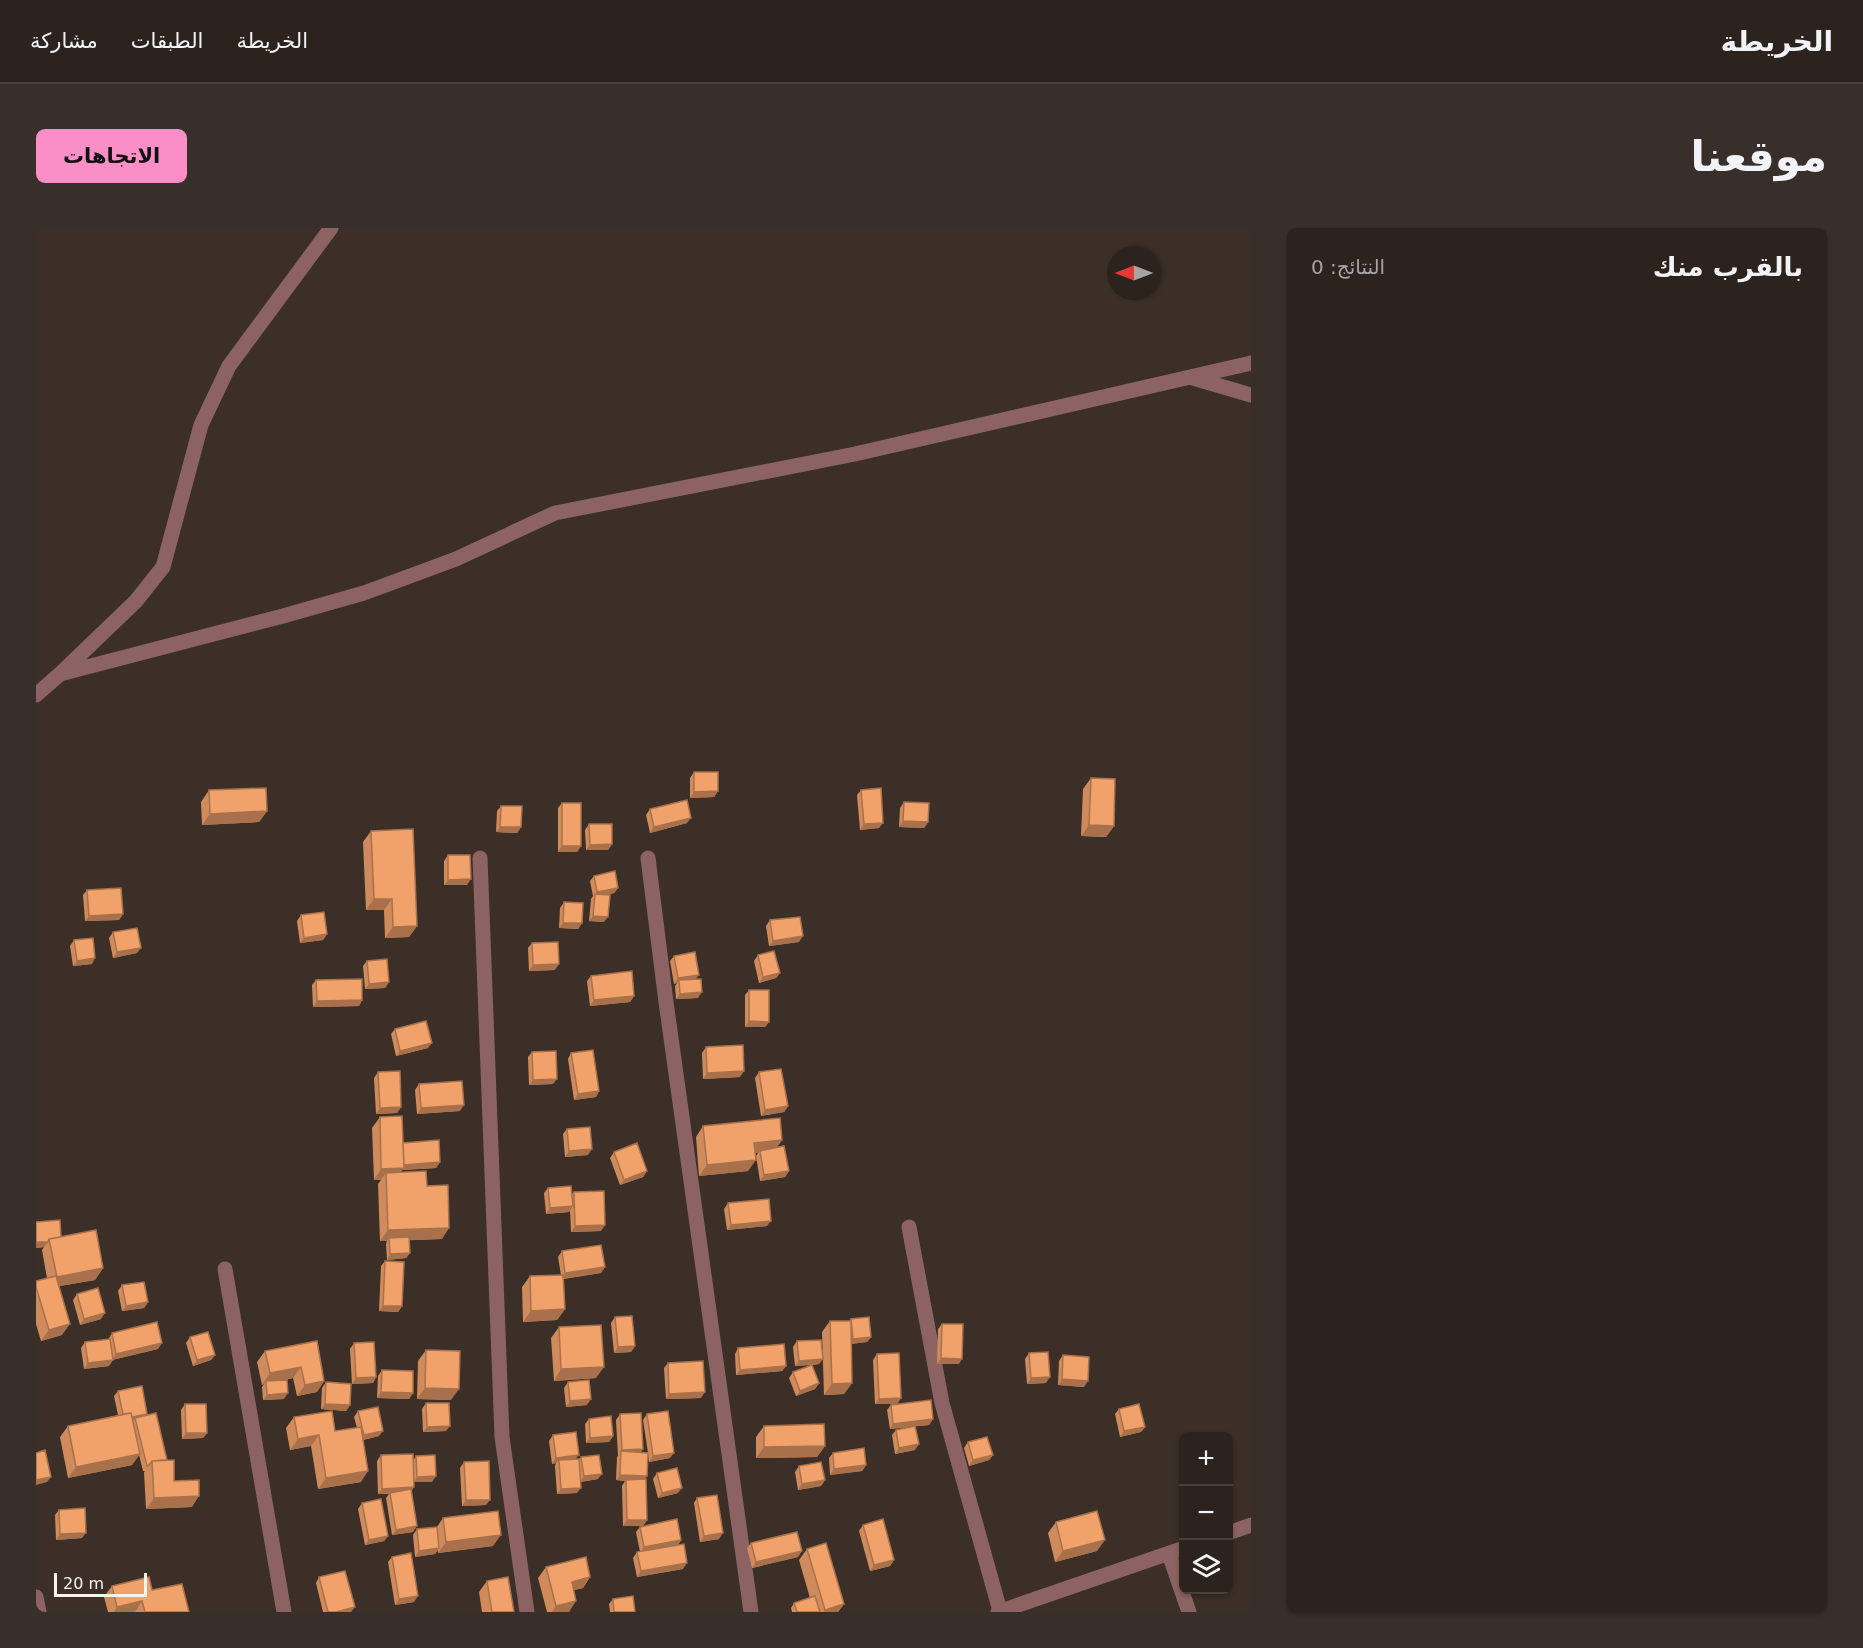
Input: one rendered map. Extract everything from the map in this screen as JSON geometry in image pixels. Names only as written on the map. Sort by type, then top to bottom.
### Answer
[{"type":"street","points":[[36,695],[136,601],[163,567],[201,425],[230,366],[331,228]]},
{"type":"street","points":[[60,674],[283,616],[364,592],[456,559],[555,513],[855,453],[1251,363]]},
{"type":"street","points":[[1191,377],[1251,395]]},
{"type":"street","points":[[480,858],[502,1437],[527,1612]]},
{"type":"street","points":[[648,858],[751,1612]]},
{"type":"street","points":[[909,1227],[942,1403],[999,1612],[1179,1550]]},
{"type":"street","points":[[225,1269],[284,1612]]},
{"type":"street","points":[[1233,1531],[1251,1525]]},
{"type":"street","points":[[1168,1554],[1189,1612]]},
{"type":"street","points":[[36,1597],[39,1612]]},
{"type":"building","points":[[694,772],[718,772],[718,791],[694,792]]},
{"type":"building","points":[[1091,778],[1115,779],[1114,826],[1089,825]]},
{"type":"building","points":[[266,788],[267,811],[210,814],[209,790]]},
{"type":"building","points":[[881,788],[883,823],[864,824],[861,790]]},
{"type":"building","points":[[687,800],[691,818],[654,827],[650,809]]},
{"type":"building","points":[[904,802],[929,803],[928,822],[903,821]]},
{"type":"building","points":[[562,803],[581,803],[581,846],[562,846]]},
{"type":"building","points":[[501,806],[522,806],[521,827],[500,827]]},
{"type":"building","points":[[589,824],[612,824],[612,844],[590,845]]},
{"type":"building","points":[[413,829],[417,926],[393,927],[392,899],[374,899],[371,831]]},
{"type":"building","points":[[448,855],[470,855],[471,879],[448,880]]},
{"type":"building","points":[[615,871],[618,888],[597,892],[594,876]]},
{"type":"building","points":[[121,888],[123,914],[89,916],[87,890]]},
{"type":"building","points":[[595,894],[610,895],[608,917],[593,916]]},
{"type":"building","points":[[564,902],[583,903],[582,923],[563,923]]},
{"type":"building","points":[[324,912],[327,934],[304,938],[301,915]]},
{"type":"building","points":[[800,917],[803,936],[773,941],[770,920]]},
{"type":"building","points":[[137,928],[141,948],[117,952],[113,932]]},
{"type":"building","points":[[93,938],[95,958],[77,961],[74,940]]},
{"type":"building","points":[[558,942],[559,964],[533,965],[532,943]]},
{"type":"building","points":[[774,951],[780,973],[763,977],[758,955]]},
{"type":"building","points":[[695,952],[699,975],[678,978],[674,956]]},
{"type":"building","points":[[387,959],[389,982],[369,984],[367,961]]},
{"type":"building","points":[[632,971],[634,996],[594,1000],[591,976]]},
{"type":"building","points":[[362,979],[362,1000],[317,1001],[316,980]]},
{"type":"building","points":[[701,979],[702,992],[680,994],[679,980]]},
{"type":"building","points":[[749,990],[769,990],[769,1022],[749,1021]]},
{"type":"building","points":[[426,1021],[432,1043],[400,1051],[395,1029]]},
{"type":"building","points":[[743,1045],[744,1071],[707,1073],[706,1047]]},
{"type":"building","points":[[593,1050],[599,1091],[578,1094],[571,1053]]},
{"type":"building","points":[[556,1051],[557,1079],[533,1080],[532,1052]]},
{"type":"building","points":[[781,1069],[788,1106],[765,1110],[759,1072]]},
{"type":"building","points":[[400,1071],[401,1107],[380,1108],[378,1072]]},
{"type":"building","points":[[462,1081],[464,1105],[421,1108],[419,1084]]},
{"type":"building","points":[[402,1116],[404,1168],[381,1169],[380,1117]]},
{"type":"building","points":[[780,1118],[782,1140],[754,1143],[756,1160],[707,1165],[703,1126]]},
{"type":"building","points":[[590,1127],[592,1149],[569,1151],[567,1129]]},
{"type":"building","points":[[439,1140],[440,1162],[404,1165],[403,1143]]},
{"type":"building","points":[[637,1143],[647,1171],[624,1180],[614,1152]]},
{"type":"building","points":[[784,1146],[789,1171],[764,1175],[760,1151]]},
{"type":"building","points":[[426,1171],[427,1186],[448,1185],[449,1228],[388,1230],[386,1173]]},
{"type":"building","points":[[571,1186],[573,1206],[550,1208],[548,1188]]},
{"type":"building","points":[[604,1191],[605,1225],[575,1226],[574,1192]]},
{"type":"building","points":[[769,1199],[771,1221],[731,1225],[728,1203]]},
{"type":"building","points":[[60,1220],[61,1237],[49,1239],[48,1242],[36,1242],[36,1222]]},
{"type":"building","points":[[96,1230],[103,1268],[57,1277],[49,1239]]},
{"type":"building","points":[[409,1237],[410,1253],[390,1254],[389,1238]]},
{"type":"building","points":[[601,1245],[605,1267],[565,1273],[562,1251]]},
{"type":"building","points":[[385,1261],[404,1262],[402,1306],[383,1306]]},
{"type":"building","points":[[563,1275],[565,1309],[531,1311],[530,1276]]},
{"type":"building","points":[[56,1276],[70,1324],[49,1330],[36,1281]]},
{"type":"building","points":[[144,1282],[148,1302],[126,1306],[122,1285]]},
{"type":"building","points":[[98,1288],[105,1313],[84,1319],[77,1294]]},
{"type":"building","points":[[632,1316],[635,1346],[618,1347],[615,1317]]},
{"type":"building","points":[[869,1317],[871,1337],[853,1339],[851,1319]]},
{"type":"building","points":[[830,1321],[851,1321],[852,1383],[832,1384]]},
{"type":"building","points":[[157,1322],[162,1343],[116,1354],[112,1333]]},
{"type":"building","points":[[942,1324],[963,1324],[962,1359],[941,1358]]},
{"type":"building","points":[[601,1325],[604,1367],[561,1369],[559,1327]]},
{"type":"building","points":[[208,1332],[215,1355],[197,1360],[190,1337]]},
{"type":"building","points":[[110,1339],[113,1360],[88,1363],[85,1342]]},
{"type":"building","points":[[821,1340],[823,1359],[799,1361],[797,1341]]},
{"type":"building","points":[[317,1341],[324,1381],[305,1385],[301,1367],[270,1373],[265,1351]]},
{"type":"building","points":[[374,1342],[376,1377],[356,1378],[354,1343]]},
{"type":"building","points":[[784,1344],[786,1366],[740,1370],[738,1348]]},
{"type":"building","points":[[426,1350],[460,1351],[459,1389],[425,1388]]},
{"type":"building","points":[[1048,1352],[1050,1377],[1031,1378],[1029,1353]]},
{"type":"building","points":[[899,1353],[901,1398],[879,1399],[877,1354]]},
{"type":"building","points":[[1063,1355],[1089,1357],[1088,1381],[1062,1379]]},
{"type":"building","points":[[703,1361],[705,1392],[669,1394],[668,1363]]},
{"type":"building","points":[[812,1365],[819,1383],[800,1391],[793,1372]]},
{"type":"building","points":[[382,1370],[413,1371],[413,1393],[381,1392]]},
{"type":"building","points":[[287,1380],[288,1393],[267,1395],[266,1381]]},
{"type":"building","points":[[589,1380],[591,1399],[570,1401],[568,1382]]},
{"type":"building","points":[[326,1382],[351,1384],[350,1405],[325,1404]]},
{"type":"building","points":[[142,1386],[147,1414],[132,1417],[131,1413],[123,1414],[118,1391]]},
{"type":"building","points":[[931,1400],[933,1419],[893,1424],[891,1405]]},
{"type":"building","points":[[426,1403],[449,1403],[450,1426],[427,1427]]},
{"type":"building","points":[[185,1404],[206,1404],[207,1433],[186,1433]]},
{"type":"building","points":[[1139,1404],[1145,1427],[1124,1431],[1119,1409]]},
{"type":"building","points":[[378,1407],[383,1431],[364,1435],[358,1411]]},
{"type":"building","points":[[332,1411],[335,1431],[361,1427],[368,1471],[326,1478],[319,1435],[298,1439],[294,1417]]},
{"type":"building","points":[[668,1411],[674,1453],[653,1456],[647,1414]]},
{"type":"building","points":[[131,1413],[140,1454],[76,1467],[68,1426]]},
{"type":"building","points":[[156,1413],[167,1460],[152,1461],[147,1466],[135,1418]]},
{"type":"building","points":[[641,1413],[643,1449],[622,1450],[620,1414]]},
{"type":"building","points":[[611,1416],[613,1436],[590,1438],[589,1419]]},
{"type":"building","points":[[824,1424],[825,1446],[764,1447],[764,1426]]},
{"type":"building","points":[[915,1426],[919,1444],[899,1448],[896,1430]]},
{"type":"building","points":[[576,1432],[579,1455],[556,1458],[553,1435]]},
{"type":"building","points":[[987,1437],[993,1455],[973,1460],[968,1442]]},
{"type":"building","points":[[864,1448],[866,1465],[834,1469],[833,1453]]},
{"type":"building","points":[[45,1450],[51,1477],[36,1480],[36,1453]]},
{"type":"building","points":[[621,1451],[648,1453],[647,1476],[620,1475]]},
{"type":"building","points":[[413,1454],[414,1487],[382,1489],[381,1455]]},
{"type":"building","points":[[435,1455],[436,1476],[417,1477],[416,1456]]},
{"type":"building","points":[[599,1455],[602,1474],[584,1476],[581,1457]]},
{"type":"building","points":[[579,1459],[581,1488],[561,1489],[559,1460]]},
{"type":"building","points":[[174,1460],[174,1481],[199,1480],[199,1496],[154,1498],[152,1461]]},
{"type":"building","points":[[489,1461],[490,1500],[466,1500],[464,1462]]},
{"type":"building","points":[[821,1462],[825,1480],[802,1484],[799,1466]]},
{"type":"building","points":[[677,1468],[682,1488],[662,1493],[657,1473]]},
{"type":"building","points":[[646,1479],[647,1520],[627,1520],[626,1480]]},
{"type":"building","points":[[411,1489],[417,1526],[396,1530],[390,1493]]},
{"type":"building","points":[[717,1495],[723,1533],[704,1536],[697,1498]]},
{"type":"building","points":[[381,1499],[388,1536],[369,1540],[362,1503]]},
{"type":"building","points":[[85,1508],[86,1533],[60,1534],[59,1510]]},
{"type":"building","points":[[498,1511],[501,1535],[446,1542],[443,1518]]},
{"type":"building","points":[[1097,1511],[1105,1540],[1063,1551],[1056,1522]]},
{"type":"building","points":[[677,1519],[681,1540],[644,1547],[640,1527]]},
{"type":"building","points":[[883,1519],[894,1560],[874,1565],[863,1525]]},
{"type":"building","points":[[437,1527],[439,1548],[419,1551],[417,1529]]},
{"type":"building","points":[[797,1532],[802,1551],[756,1562],[751,1543]]},
{"type":"building","points":[[826,1543],[844,1604],[825,1610],[807,1549]]},
{"type":"building","points":[[684,1544],[687,1563],[641,1571],[637,1552]]},
{"type":"building","points":[[411,1553],[418,1596],[399,1599],[392,1557]]},
{"type":"building","points":[[586,1557],[590,1577],[572,1582],[576,1601],[556,1606],[546,1567]]},
{"type":"building","points":[[345,1571],[355,1607],[328,1612],[319,1577]]},
{"type":"building","points":[[149,1577],[152,1590],[182,1584],[189,1612],[145,1612],[142,1601],[117,1607],[112,1586]]},
{"type":"building","points":[[508,1577],[514,1612],[492,1612],[487,1581]]},
{"type":"building","points":[[633,1596],[635,1612],[614,1612],[613,1599]]},
{"type":"building","points":[[815,1596],[820,1612],[797,1612],[794,1603]]}]
